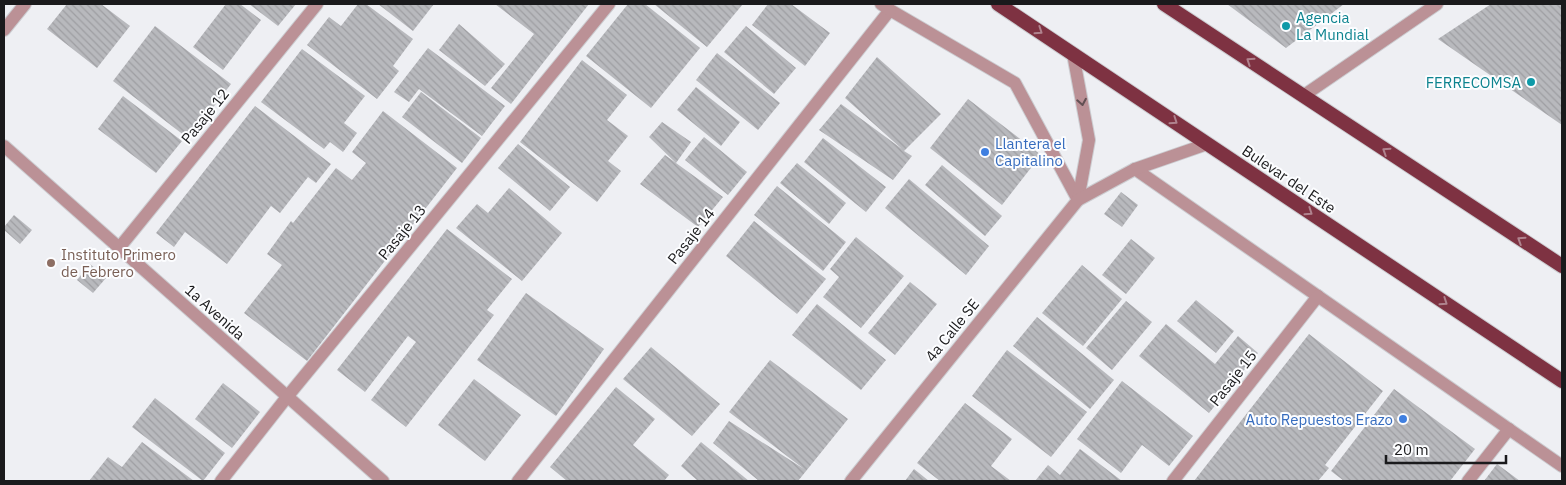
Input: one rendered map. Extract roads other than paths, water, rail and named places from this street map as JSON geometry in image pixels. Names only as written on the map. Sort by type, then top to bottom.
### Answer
[{"type":"highway","name":"Bulevar del Este","points":[[998,4],[1562,381]]},
{"type":"highway","points":[[1164,4],[1562,266]]},
{"type":"street","points":[[4,30],[25,4]]},
{"type":"street","name":"Pasaje 12","points":[[119,248],[317,4]]},
{"type":"street","name":"Pasaje 13","points":[[221,481],[609,4]]},
{"type":"street","points":[[1302,96],[1437,4]]},
{"type":"street","points":[[886,7],[1015,83],[1078,200]]},
{"type":"street","name":"Pasaje 14","points":[[518,481],[886,7]]},
{"type":"street","points":[[1073,54],[1089,140],[1078,200]]},
{"type":"street","points":[[1078,200],[1135,169],[1207,144]]},
{"type":"street","name":"1a Avenida","points":[[4,146],[383,481]]},
{"type":"street","points":[[1135,169],[1562,466]]},
{"type":"street","name":"4a Calle SE","points":[[851,481],[1078,200]]},
{"type":"street","name":"Pasaje 15","points":[[1173,481],[1318,296]]},
{"type":"street","points":[[1468,481],[1510,429]]},
{"type":"place","name":"Agencia La Mundial","points":[[1286,26]]},
{"type":"place","name":"FERRECOMSA","points":[[1531,82]]},
{"type":"place","name":"Llantera el Capitalino","points":[[985,152]]},
{"type":"place","name":"Instituto Primero de Febrero","points":[[51,263]]},
{"type":"place","name":"Auto Repuestos Erazo","points":[[1403,419]]}]
